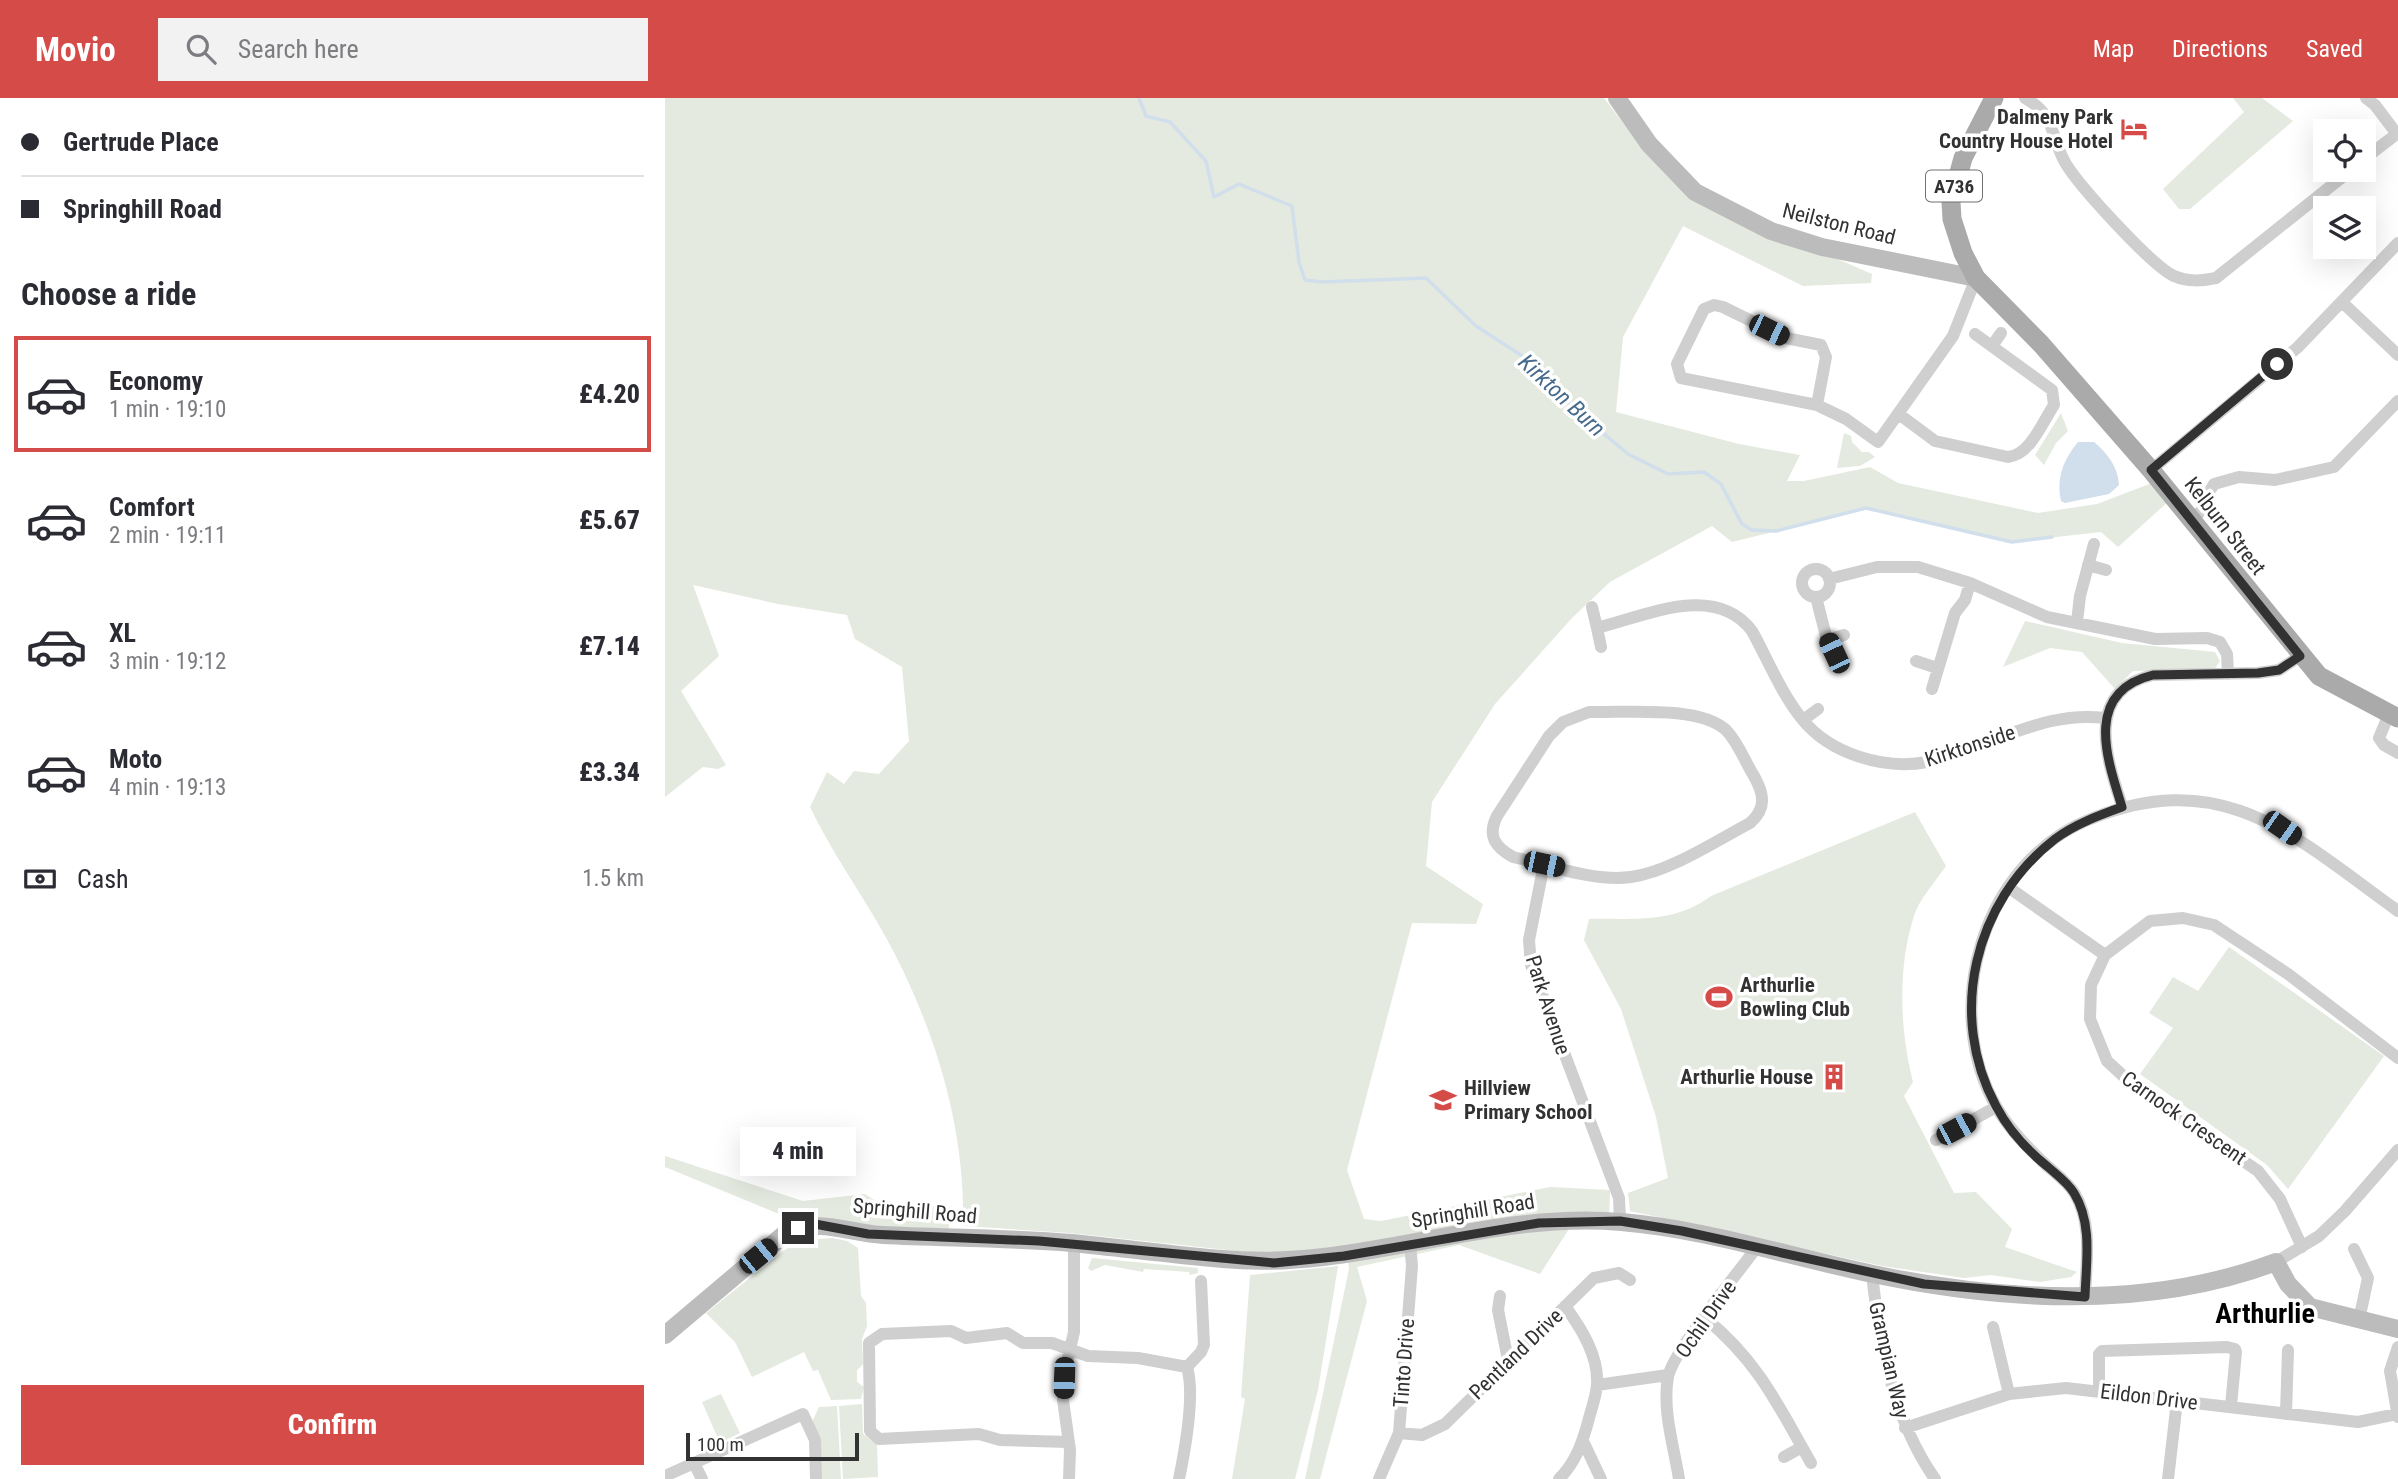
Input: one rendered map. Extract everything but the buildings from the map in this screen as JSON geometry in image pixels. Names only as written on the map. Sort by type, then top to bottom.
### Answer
[{"type":"main road","name":"A736","points":[[1976,278],[1963,253],[1952,219],[1951,202],[1963,158],[1994,98]]},
{"type":"main road","name":"Kelburn Street","points":[[1976,278],[2041,344],[2151,470],[2319,676],[2393,716]]},
{"type":"street","name":"Neilston Road","points":[[1617,98],[1649,144],[1695,192],[1771,231],[1822,247],[1976,278]]},
{"type":"street","points":[[2025,98],[2044,111],[2073,174],[2160,268],[2184,279],[2196,281],[2215,278],[2336,182]]},
{"type":"street","points":[[2366,98],[2398,134],[2376,150]]},
{"type":"street","points":[[2151,470],[2297,348],[2398,243]]},
{"type":"street","points":[[1817,405],[1826,357],[1821,345],[1786,338],[1723,307],[1710,305],[1704,309],[1677,364],[1681,378],[1817,405],[1846,419],[1878,442],[1900,415],[1953,336],[1976,278]]},
{"type":"street","points":[[2343,303],[2398,355]]},
{"type":"street","points":[[1992,346],[2001,333]]},
{"type":"street","points":[[1900,415],[1935,441],[2008,457],[2021,454],[2054,405],[2055,397],[2052,390],[1975,334]]},
{"type":"street","points":[[2211,489],[2214,484],[2239,477],[2275,480],[2333,467],[2398,401]]},
{"type":"street","points":[[2192,520],[2207,505]]},
{"type":"street","points":[[2077,622],[2094,544]]},
{"type":"street","points":[[1829,579],[1898,565],[1925,569],[1970,583],[2036,612],[2155,639],[2207,638],[2220,642],[2227,654],[2228,674]]},
{"type":"street","points":[[2088,565],[2106,570]]},
{"type":"street","points":[[1829,579],[1819,569],[1806,573],[1802,582],[1804,591],[1816,597],[1828,640],[1840,666]]},
{"type":"street","points":[[1816,597],[1827,591],[1829,579]]},
{"type":"street","points":[[1932,689],[1937,668],[1946,651],[1955,613],[1965,600],[1970,583]]},
{"type":"street","name":"Kirktonside","points":[[1597,628],[1687,605],[1705,604],[1732,613],[1752,631],[1803,720],[1827,742],[1853,755],[1901,763],[1925,763],[2040,723],[2073,715],[2105,719]]},
{"type":"street","points":[[1592,607],[1601,647]]},
{"type":"street","points":[[1828,640],[1844,635]]},
{"type":"street","points":[[2122,807],[2105,752],[2105,719],[2118,697],[2141,678],[2279,670],[2300,656]]},
{"type":"street","points":[[1916,660],[1937,668]]},
{"type":"street","points":[[1803,720],[1818,709]]},
{"type":"street","points":[[1589,712],[1702,717],[1728,732],[1762,791],[1761,811],[1750,823],[1644,875],[1607,877],[1544,864],[1504,852],[1492,836],[1492,827],[1549,736],[1573,717],[1589,712]]},
{"type":"street","points":[[2393,716],[2379,738],[2383,745],[2398,752]]},
{"type":"street","points":[[2085,1297],[2088,1240],[2074,1193],[2012,1130],[1996,1107],[1975,1046],[1972,974],[1994,910],[2028,862],[2057,837],[2122,807],[2171,799],[2215,802],[2282,828],[2398,911]]},
{"type":"street","name":"Park Avenue","points":[[1544,864],[1529,940],[1531,965],[1619,1198],[1620,1221]]},
{"type":"street","points":[[2008,887],[2105,955]]},
{"type":"street","name":"Carnock Crescent","points":[[2302,1247],[2280,1199],[2258,1171],[2132,1084],[2107,1062],[2090,1019],[2091,985],[2105,955],[2150,921],[2183,918],[2214,925],[2288,974],[2398,1058]]},
{"type":"street","points":[[1936,1140],[1996,1107]]},
{"type":"street","name":"Springhill Road","points":[[665,1335],[787,1232],[807,1225],[868,1234],[1074,1244],[1254,1262],[1284,1262],[1331,1257],[1539,1223],[1620,1221],[1757,1247],[1924,1284],[2085,1297],[2140,1296],[2238,1277],[2276,1262],[2302,1247],[2345,1211],[2398,1150]]},
{"type":"street","name":"Tinto Drive","points":[[1379,1479],[1399,1433],[1412,1266],[1411,1243]]},
{"type":"street","points":[[1069,1479],[1069,1442],[1063,1400],[1066,1366],[1074,1332],[1074,1244]]},
{"type":"street","name":"Ochil Drive","points":[[1679,1479],[1667,1405],[1668,1375],[1705,1318],[1757,1247]]},
{"type":"street","points":[[2354,1249],[2368,1278],[2359,1320]]},
{"type":"street","points":[[2276,1262],[2288,1284],[2310,1307],[2398,1329]]},
{"type":"street","name":"Pentland Drive","points":[[1399,1433],[1422,1435],[1445,1424],[1594,1278],[1606,1273],[1619,1273],[1630,1280]]},
{"type":"street","name":"Grampian Way","points":[[1872,1274],[1887,1364],[1905,1428],[1935,1479]]},
{"type":"street","points":[[1187,1367],[1204,1345],[1201,1281]]},
{"type":"street","points":[[1500,1296],[1497,1310],[1508,1360]]},
{"type":"street","points":[[1559,1479],[1572,1464],[1583,1441],[1597,1385],[1594,1362],[1581,1328],[1565,1306]]},
{"type":"street","points":[[1705,1318],[1735,1343],[1758,1371],[1811,1463]]},
{"type":"street","points":[[1993,1327],[2009,1394]]},
{"type":"street","points":[[1069,1442],[1000,1440],[979,1434],[879,1439],[870,1431],[867,1352],[869,1343],[882,1334],[951,1332],[966,1338],[1007,1333],[1023,1343],[1052,1343],[1088,1356],[1138,1358],[1187,1367]]},
{"type":"street","points":[[2099,1391],[2099,1353],[2102,1351],[2227,1346],[2236,1352],[2231,1406]]},
{"type":"street","points":[[2398,1347],[2390,1371],[2398,1416]]},
{"type":"street","points":[[2286,1414],[2288,1350]]},
{"type":"street","points":[[1179,1479],[1190,1400],[1191,1379],[1187,1367]]},
{"type":"street","points":[[1597,1385],[1668,1375]]},
{"type":"street","name":"Eildon Drive","points":[[1905,1428],[2009,1394],[2058,1388],[2358,1422],[2398,1416]]},
{"type":"street","points":[[2168,1479],[2177,1401]]},
{"type":"street","points":[[665,1476],[809,1411],[815,1440],[816,1479]]},
{"type":"street","points":[[1583,1441],[1601,1479]]},
{"type":"street","points":[[1783,1457],[1802,1447]]},
{"type":"street","points":[[694,1463],[702,1479]]},
{"type":"shaded area","points":[[665,98],[1604,98],[1638,142],[1687,194],[1872,274],[1871,283],[1803,286],[1683,226],[1623,337],[1616,412],[1739,444],[1800,455],[1787,481],[1804,481],[1870,467],[1898,483],[2038,513],[2097,504],[2152,483],[2170,500],[2118,547],[2101,532],[2012,542],[1866,509],[1732,542],[1712,526],[1610,582],[1572,618],[1495,704],[1432,802],[1426,866],[1483,904],[1476,924],[1412,923],[1347,1170],[1364,1219],[1381,1221],[1550,1187],[1610,1190],[1609,1227],[1569,1229],[1540,1274],[1459,1245],[1357,1267],[1367,1301],[1320,1479],[1305,1479],[1349,1269],[1346,1248],[1264,1254],[1070,1233],[963,1226],[962,1187],[952,1110],[929,1034],[898,961],[810,807],[827,772],[844,784],[854,771],[879,774],[909,741],[902,667],[855,639],[847,615],[778,604],[693,585],[719,656],[681,691],[726,765],[718,769],[703,767],[665,797]]},
{"type":"shaded area","points":[[2233,98],[2262,98],[2293,121],[2190,209],[2179,209],[2163,189],[2244,112]]},
{"type":"shaded area","points":[[2061,413],[2068,431],[2056,443],[2044,465],[2035,455]]},
{"type":"shaded area","points":[[1844,433],[1851,436],[1852,442],[1862,452],[1869,452],[1875,457],[1860,466],[1837,468]]},
{"type":"shaded area","points":[[2025,621],[2122,643],[2215,652],[2220,661],[2214,670],[2133,671],[2115,689],[2082,652],[2050,648],[2003,667]]},
{"type":"shaded area","points":[[1915,812],[1946,866],[1928,890],[1914,916],[1905,957],[1903,1021],[1913,1082],[1904,1096],[1954,1193],[1976,1192],[2012,1229],[2005,1247],[2077,1272],[2071,1277],[2040,1282],[1991,1275],[1964,1278],[1882,1266],[1630,1211],[1628,1193],[1668,1178],[1656,1117],[1621,1009],[1584,940],[1589,919],[1653,918],[1683,911],[1711,896]]},
{"type":"shaded area","points":[[2229,947],[2384,1056],[2288,1189],[2267,1165],[2140,1074],[2173,1028],[2149,1013],[2173,977],[2198,991]]},
{"type":"shaded area","points":[[665,1156],[803,1201],[865,1194],[877,1202],[949,1207],[949,1229],[876,1226],[805,1215],[791,1219],[665,1167]]},
{"type":"shaded area","points":[[832,1238],[847,1241],[858,1248],[861,1296],[866,1303],[867,1326],[862,1339],[863,1364],[857,1370],[857,1382],[864,1387],[861,1399],[831,1400],[818,1370],[813,1371],[804,1352],[752,1377],[735,1342],[706,1313],[786,1249],[806,1240]]},
{"type":"shaded area","points":[[1092,1258],[1198,1268],[1198,1273],[1190,1275],[1189,1272],[1144,1269],[1143,1272],[1105,1265],[1091,1271],[1088,1268]]},
{"type":"shaded area","points":[[1338,1266],[1318,1390],[1295,1479],[1232,1479],[1245,1399],[1241,1397],[1250,1275]]},
{"type":"shaded area","points":[[721,1394],[740,1433],[720,1443],[702,1402]]},
{"type":"shaded area","points":[[862,1404],[863,1434],[877,1444],[878,1477],[843,1479],[839,1406]]},
{"type":"shaded area","points":[[837,1406],[841,1479],[821,1479],[812,1422],[819,1407]]},
{"type":"water","points":[[2078,442],[2094,442],[2104,451],[2114,467],[2119,485],[2109,494],[2065,503],[2061,501],[2060,477],[2068,456]]},
{"type":"waterway","name":"Kirkton Burn","points":[[1139,98],[1146,116],[1170,122],[1206,161],[1214,197],[1239,184],[1292,206],[1299,262],[1305,280],[1322,282],[1426,278],[1476,326],[1530,361],[1566,402],[1628,454],[1668,474],[1704,472],[1721,484],[1742,524],[1752,530],[1776,531],[1866,508],[2012,542],[2052,537]]},
{"type":"place","name":"Dalmeny Park Country House Hotel","points":[[2134,129]]},
{"type":"place","name":"Arthurlie Bowling Club","points":[[1719,997]]},
{"type":"place","name":"Arthurlie House","points":[[1834,1077]]},
{"type":"place","name":"Hillview Primary School","points":[[1443,1100]]},
{"type":"district","name":"Arthurlie","points":[[2265,1313]]},
{"type":"route","points":[[798,1228],[815,1224],[868,1234],[1039,1241],[1274,1263],[1344,1256],[1539,1223],[1620,1221],[1682,1231],[1924,1284],[2085,1297],[2088,1240],[2085,1221],[2074,1193],[2012,1130],[1996,1107],[1983,1078],[1975,1046],[1972,974],[1994,910],[2009,885],[2028,862],[2057,837],[2122,807],[2105,752],[2105,719],[2127,687],[2141,678],[2153,675],[2258,673],[2279,670],[2300,656],[2151,470],[2277,364]]}]
